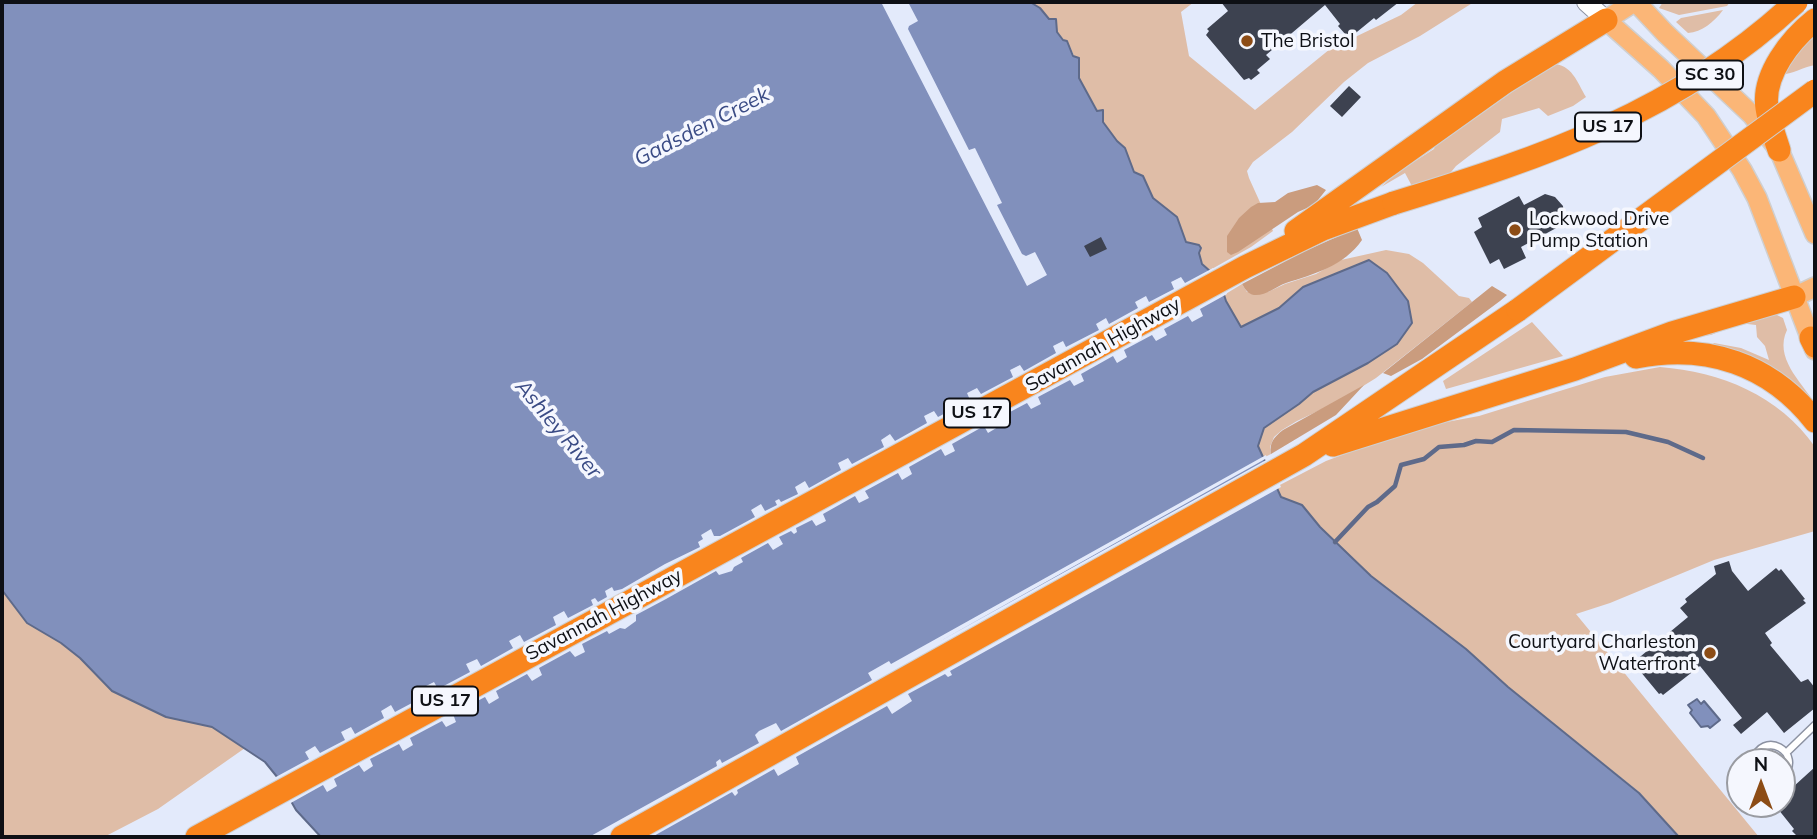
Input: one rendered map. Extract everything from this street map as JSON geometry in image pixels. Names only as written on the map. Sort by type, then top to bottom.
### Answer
[{"type":"highway","name":"Savannah Highway","points":[[197,837],[1245,267],[1323,229],[1563,147],[1669,97],[1730,55],[1796,2]]},
{"type":"highway","points":[[1245,267],[1505,82],[1606,20]]},
{"type":"highway","points":[[1779,150],[1767,106],[1775,66],[1796,36],[1815,20]]},
{"type":"highway","points":[[622,837],[1299,458],[1518,310],[1815,91]]},
{"type":"highway","points":[[1299,458],[1403,421],[1575,369],[1672,333],[1794,296]]},
{"type":"highway","points":[[1575,369],[1672,351],[1713,355],[1732,360],[1784,388],[1815,421]]},
{"type":"main road","points":[[1586,2],[1606,20],[1635,2]]},
{"type":"main road","name":"SC 30","points":[[1635,2],[1752,115],[1779,150],[1815,234]]},
{"type":"main road","name":"SC 30","points":[[1606,20],[1661,69],[1706,116],[1742,170],[1757,198],[1814,341]]},
{"type":"main road","points":[[1794,296],[1815,286]]},
{"type":"lane","points":[[1791,748],[1815,725]]},
{"type":"shaded area","points":[[1030,2],[1194,2],[1181,12],[1189,56],[1255,110],[1330,49],[1401,15],[1418,2],[1474,2],[1420,36],[1368,63],[1292,132],[1253,162],[1247,171],[1249,178],[1273,231],[1210,270],[1201,261],[1201,247],[1186,242],[1177,217],[1153,198],[1143,177],[1134,172],[1125,149],[1103,122],[1103,110],[1098,111],[1079,78],[1079,67],[1070,47],[1057,32],[1056,19],[1049,20]]},
{"type":"shaded area","points":[[1663,2],[1730,2],[1727,6],[1679,15],[1659,8]]},
{"type":"shaded area","points":[[1723,10],[1716,19],[1698,31],[1688,33],[1676,22],[1681,18]]},
{"type":"shaded area","points":[[1815,29],[1815,65],[1780,75]]},
{"type":"shaded area","points":[[1552,64],[1569,70],[1586,97],[1573,106],[1548,116],[1539,108],[1502,119],[1500,132],[1456,166],[1423,207],[1405,173],[1381,187],[1398,172]]},
{"type":"shaded area","points":[[1317,185],[1326,190],[1314,205],[1298,212],[1238,252],[1231,255],[1227,252],[1227,236],[1239,218],[1251,207],[1258,203],[1275,202],[1288,193]]},
{"type":"shaded area","points":[[1357,228],[1362,240],[1355,249],[1328,268],[1258,295],[1250,294],[1242,284],[1305,251]]},
{"type":"shaded area","points":[[1386,250],[1409,254],[1423,263],[1459,296],[1469,298],[1472,302],[1376,378],[1339,401],[1282,430],[1274,437],[1270,447],[1271,454],[1263,458],[1258,446],[1264,427],[1338,377],[1408,301],[1387,273],[1369,260],[1303,287],[1279,308],[1241,327],[1224,295],[1242,284],[1247,292],[1268,292],[1316,274],[1341,260]]},
{"type":"shaded area","points":[[1492,286],[1507,295],[1422,359],[1391,376],[1383,373]]},
{"type":"shaded area","points":[[1771,307],[1773,313],[1783,318],[1787,330],[1784,340],[1786,359],[1815,407],[1793,386],[1767,369],[1740,356],[1710,347],[1714,343],[1741,348],[1769,360],[1765,346],[1757,337],[1756,325],[1739,323],[1711,335],[1701,336],[1701,331]]},
{"type":"shaded area","points":[[1532,322],[1563,356],[1446,389],[1443,381]]},
{"type":"shaded area","points":[[1660,367],[1705,374],[1726,381],[1747,389],[1784,413],[1815,447],[1815,531],[1714,560],[1610,603],[1576,614],[1726,797],[1726,818],[1743,818],[1759,837],[1679,837],[1639,792],[1508,687],[1466,649],[1371,576],[1320,527],[1302,505],[1281,497],[1276,487],[1326,461],[1414,428],[1479,416],[1605,377]]},
{"type":"shaded area","points":[[1364,385],[1336,415],[1271,454],[1273,440],[1283,430]]},
{"type":"shaded area","points":[[2,590],[27,623],[80,658],[112,691],[166,717],[212,727],[245,748],[158,809],[104,837],[2,837]]},
{"type":"water","points":[[2,2],[1030,2],[1040,8],[1049,19],[1056,19],[1057,32],[1067,41],[1073,56],[1079,58],[1079,78],[1097,111],[1103,110],[1103,122],[1125,148],[1134,172],[1143,176],[1153,198],[1177,217],[1186,242],[1199,245],[1202,264],[1219,279],[1226,301],[1241,327],[1279,308],[1303,287],[1369,260],[1387,273],[1408,301],[1412,323],[1397,344],[1368,363],[1313,392],[1264,428],[1258,446],[1281,497],[1302,505],[1320,527],[1371,576],[1466,649],[1508,687],[1639,793],[1679,837],[321,837],[296,810],[278,778],[265,762],[212,727],[166,717],[112,691],[80,658],[27,623],[2,590]]},
{"type":"water","points":[[1697,699],[1701,704],[1704,701],[1720,720],[1710,728],[1701,727],[1690,713],[1692,710],[1688,705]]},
{"type":"pier","points":[[881,2],[908,2],[918,21],[908,29],[969,150],[975,148],[1002,203],[997,205],[1022,254],[1026,256],[1035,252],[1047,275],[1027,286]]},
{"type":"pier","points":[[1213,268],[1222,278],[1227,294],[1200,309],[1203,316],[1192,322],[1188,316],[1164,329],[1167,335],[1156,341],[1152,335],[1124,350],[1127,357],[1117,363],[1113,356],[1081,374],[1084,381],[1074,386],[1070,380],[1038,397],[1041,404],[1031,409],[1027,403],[995,420],[998,427],[988,433],[984,426],[952,444],[955,451],[945,456],[941,449],[909,467],[912,474],[902,480],[898,473],[865,491],[869,498],[859,503],[855,496],[823,514],[826,521],[816,526],[812,520],[796,528],[797,532],[794,534],[791,531],[779,537],[783,544],[773,550],[768,543],[741,558],[743,562],[732,571],[719,575],[716,571],[636,615],[636,621],[625,629],[620,628],[609,634],[607,631],[582,644],[585,652],[575,657],[570,651],[539,668],[542,675],[532,681],[527,674],[496,691],[499,698],[489,704],[485,697],[453,714],[456,722],[446,727],[442,721],[410,738],[413,745],[403,751],[399,744],[370,759],[373,766],[364,772],[359,765],[334,779],[337,786],[327,792],[323,785],[289,804],[274,778],[309,759],[305,752],[315,746],[320,753],[345,740],[341,732],[351,727],[355,734],[384,718],[381,711],[391,705],[395,712],[427,695],[424,687],[434,682],[438,689],[470,672],[466,664],[477,659],[481,666],[513,648],[509,641],[520,635],[524,642],[556,625],[553,617],[564,611],[568,618],[593,605],[591,600],[595,598],[598,602],[607,597],[605,591],[612,587],[614,591],[622,589],[700,547],[698,542],[703,539],[701,535],[711,529],[714,536],[720,536],[755,517],[751,510],[761,504],[765,511],[777,505],[775,501],[779,499],[781,502],[798,494],[795,487],[805,481],[809,488],[841,470],[838,463],[848,458],[852,464],[884,447],[881,440],[890,434],[895,441],[927,423],[924,416],[934,411],[938,417],[970,400],[967,393],[977,388],[981,394],[1013,377],[1010,370],[1020,365],[1024,371],[1056,353],[1053,346],[1063,341],[1066,347],[1099,330],[1096,324],[1106,318],[1109,324],[1138,308],[1135,302],[1146,296],[1149,302],[1174,289],[1171,282],[1181,277],[1185,283]]},
{"type":"pier","points":[[1266,455],[1267,458],[935,644],[1268,459],[1281,487],[950,671],[952,675],[948,677],[945,674],[908,694],[912,701],[892,714],[887,706],[796,757],[799,764],[778,776],[774,769],[737,790],[735,796],[732,792],[652,837],[589,837],[717,766],[716,762],[720,759],[722,763],[759,743],[755,735],[759,731],[776,723],[781,731],[872,680],[868,673],[889,661],[891,664]]},
{"type":"building","name":"The Bristol","points":[[1221,2],[1399,2],[1352,36],[1351,33],[1346,35],[1338,26],[1340,24],[1325,5],[1266,55],[1270,59],[1257,70],[1260,73],[1251,80],[1244,80],[1206,35],[1209,31],[1207,29],[1228,11]]},
{"type":"building","points":[[1349,86],[1361,97],[1342,117],[1330,106]]},
{"type":"building","name":"Lockwood Drive Pump Station","points":[[1545,194],[1555,197],[1563,206],[1564,217],[1560,226],[1521,247],[1526,258],[1504,269],[1499,259],[1490,264],[1474,232],[1482,227],[1478,218],[1519,196],[1524,205]]},
{"type":"building","points":[[1101,237],[1107,249],[1090,257],[1084,246]]},
{"type":"building","name":"Courtyard Charleston Waterfront","points":[[1729,561],[1732,571],[1748,591],[1776,568],[1779,571],[1781,569],[1805,599],[1803,600],[1806,603],[1765,633],[1772,643],[1770,645],[1801,682],[1808,679],[1815,688],[1815,708],[1784,733],[1767,712],[1741,734],[1733,725],[1742,718],[1700,666],[1663,695],[1659,694],[1635,665],[1635,661],[1688,617],[1680,608],[1687,602],[1685,599],[1716,574],[1714,566]]},
{"type":"building","points":[[1815,767],[1815,837],[1798,837],[1785,818],[1796,818],[1796,784]]},
{"type":"waterway","points":[[1335,542],[1368,507],[1395,486],[1401,465],[1424,459],[1439,447],[1476,441],[1492,442],[1514,430],[1626,432],[1668,442],[1703,458]]},
{"type":"place","name":"The Bristol","points":[[1247,41]]},
{"type":"place","name":"Lockwood Drive Pump Station","points":[[1515,230]]},
{"type":"place","name":"Courtyard Charleston Waterfront","points":[[1710,653]]},
{"type":"water label","name":"Gadsden Creek","points":[[702,127]]},
{"type":"water label","name":"Ashley River","points":[[558,429]]}]
